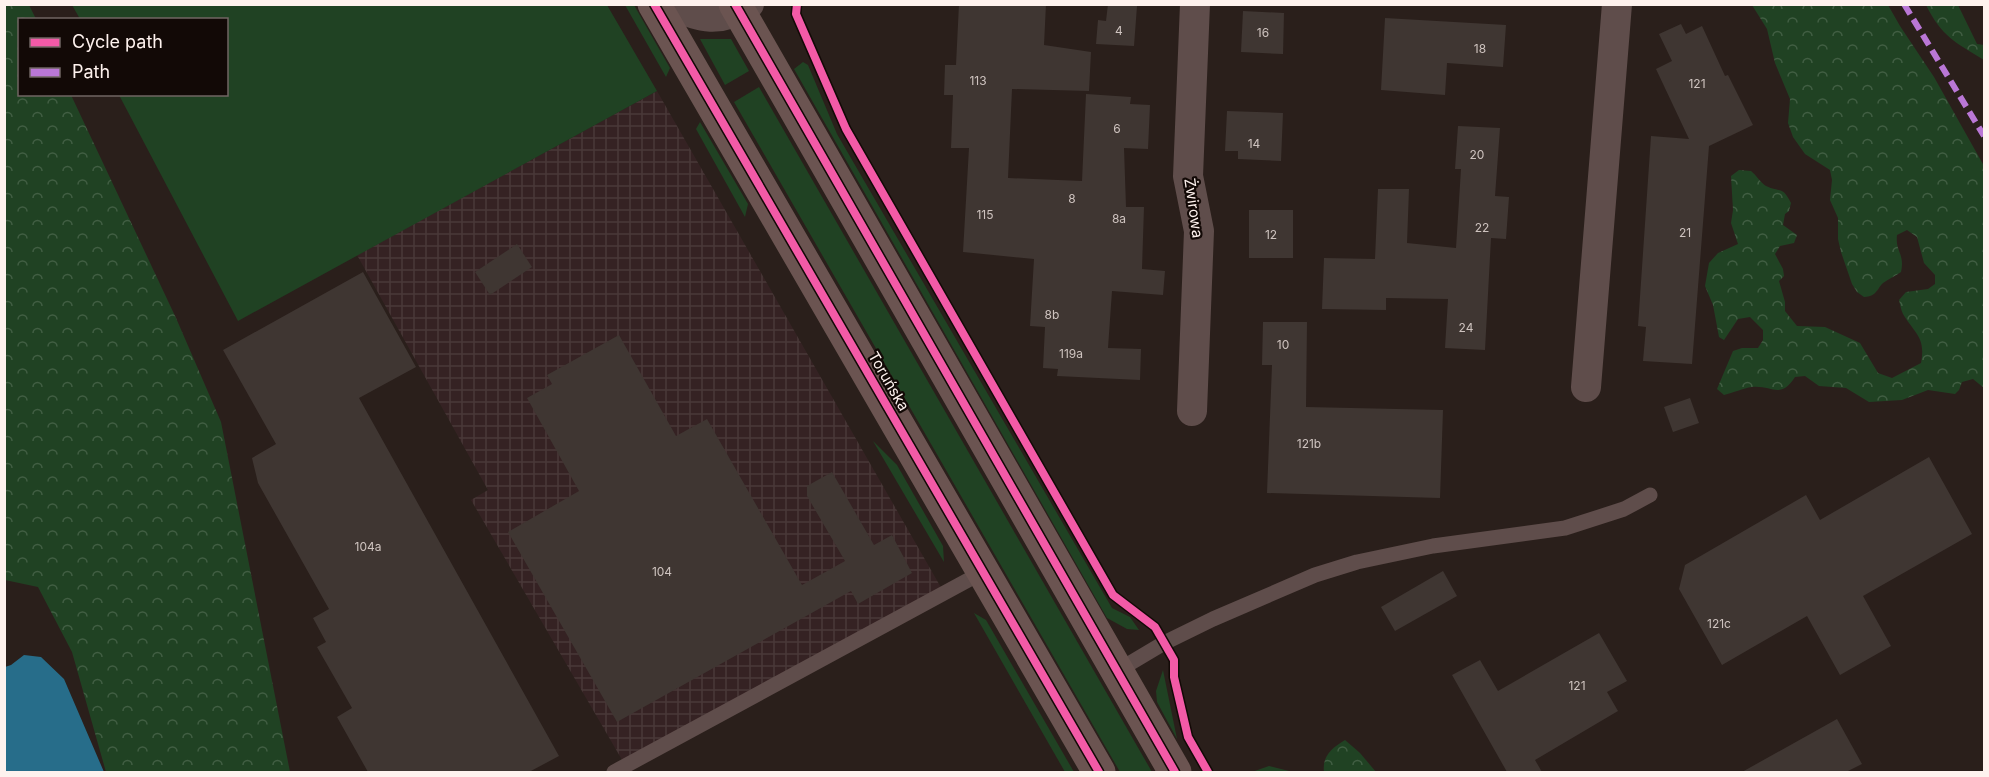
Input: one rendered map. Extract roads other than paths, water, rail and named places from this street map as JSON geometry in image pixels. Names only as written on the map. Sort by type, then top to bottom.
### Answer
[{"type":"main road","name":"Toruńska","points":[[654,4],[1099,772]]},
{"type":"main road","points":[[741,7],[1175,772]]},
{"type":"street","points":[[671,4],[692,15],[714,18],[741,7]]},
{"type":"street","name":"Żwirowa","points":[[1192,411],[1199,231],[1188,176],[1195,4]]},
{"type":"street","points":[[1586,387],[1617,4]]},
{"type":"lane","points":[[1117,672],[1164,643],[1315,575],[1357,562],[1433,546],[1565,528],[1624,509],[1650,495]]},
{"type":"lane","points":[[614,772],[983,572]]},
{"type":"water","points":[[24,655],[41,657],[64,679],[104,772],[5,772],[5,667]]}]
